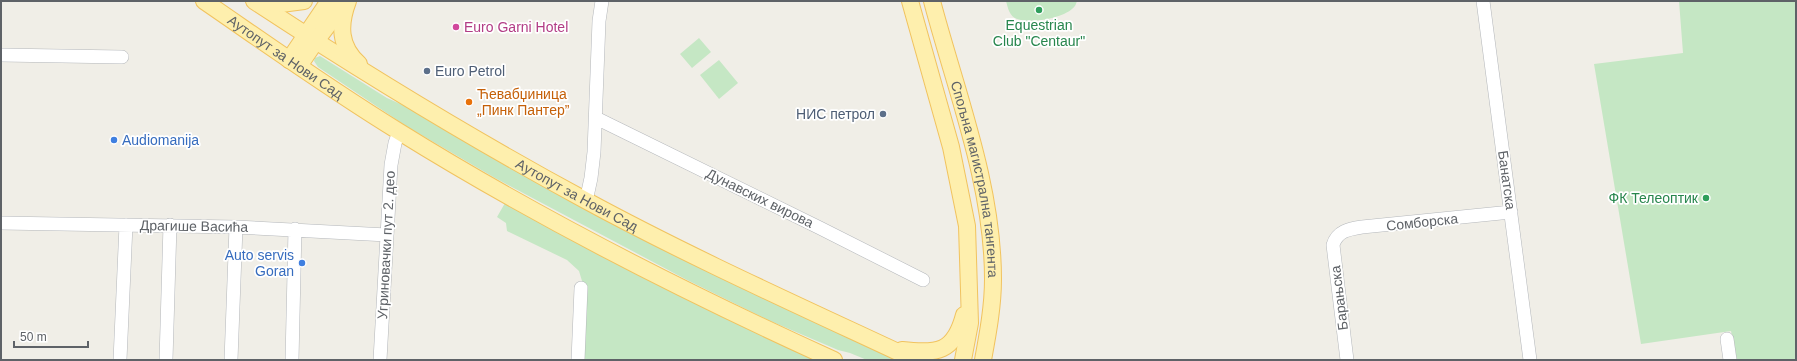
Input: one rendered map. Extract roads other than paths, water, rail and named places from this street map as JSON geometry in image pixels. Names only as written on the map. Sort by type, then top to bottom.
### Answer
[{"type":"main road","name":"Аутопут за Нови Сад","points":[[204,1],[294,63],[399,132],[497,190],[605,250],[738,316],[834,360]]},
{"type":"main road","name":"Аутопут за Нови Сад","points":[[255,1],[310,37],[466,133],[586,200],[689,254],[915,360]]},
{"type":"main road","points":[[255,1],[281,4],[304,1]]},
{"type":"main road","points":[[294,63],[329,1]]},
{"type":"main road","points":[[310,37],[347,1]]},
{"type":"main road","points":[[347,1],[342,20],[342,37],[354,60],[374,77]]},
{"type":"main road","name":"Спољна магистрална тангента","points":[[910,1],[951,147],[967,226],[970,323],[963,360]]},
{"type":"main road","name":"Спољна магистрална тангента","points":[[932,1],[970,134],[990,224],[992,291],[990,320],[983,360]]},
{"type":"main road","points":[[892,349],[930,352],[942,350],[948,346],[957,335],[960,328],[969,286]]},
{"type":"street","points":[[586,200],[591,178],[596,118],[599,21],[602,1]]},
{"type":"street","name":"Банатска","points":[[1483,1],[1530,360]]},
{"type":"street","points":[[1,55],[122,57]]},
{"type":"street","name":"Дунавских вирова","points":[[596,118],[923,280]]},
{"type":"street","name":"Угриновачки пут 2. део","points":[[380,360],[390,165],[399,132]]},
{"type":"street","name":"Сомборска","points":[[1336,237],[1344,231],[1362,227],[1511,212]]},
{"type":"street","name":"Драгише Васића","points":[[1,223],[236,227],[387,235]]},
{"type":"street","points":[[120,360],[126,225]]},
{"type":"street","points":[[166,360],[170,225]]},
{"type":"street","points":[[231,360],[236,227]]},
{"type":"street","points":[[292,360],[295,229]]},
{"type":"street","name":"Барањска","points":[[1336,237],[1333,245],[1347,360]]},
{"type":"street","points":[[578,360],[580,288]]},
{"type":"street","points":[[1727,339],[1730,360]]},
{"type":"place","name":"Equestrian Club \"Centaur\"","points":[[1039,10]]},
{"type":"place","name":"Euro Garni Hotel","points":[[456,27]]},
{"type":"place","name":"Euro Petrol","points":[[427,71]]},
{"type":"place","name":"Ћевабџиница „Пинк Пантер”","points":[[469,102]]},
{"type":"place","name":"НИС петрол","points":[[883,114]]},
{"type":"place","name":"Audiomanija","points":[[114,140]]},
{"type":"place","name":"ФК Телеоптик","points":[[1706,198]]},
{"type":"place","name":"Auto servis Goran","points":[[302,263]]}]
